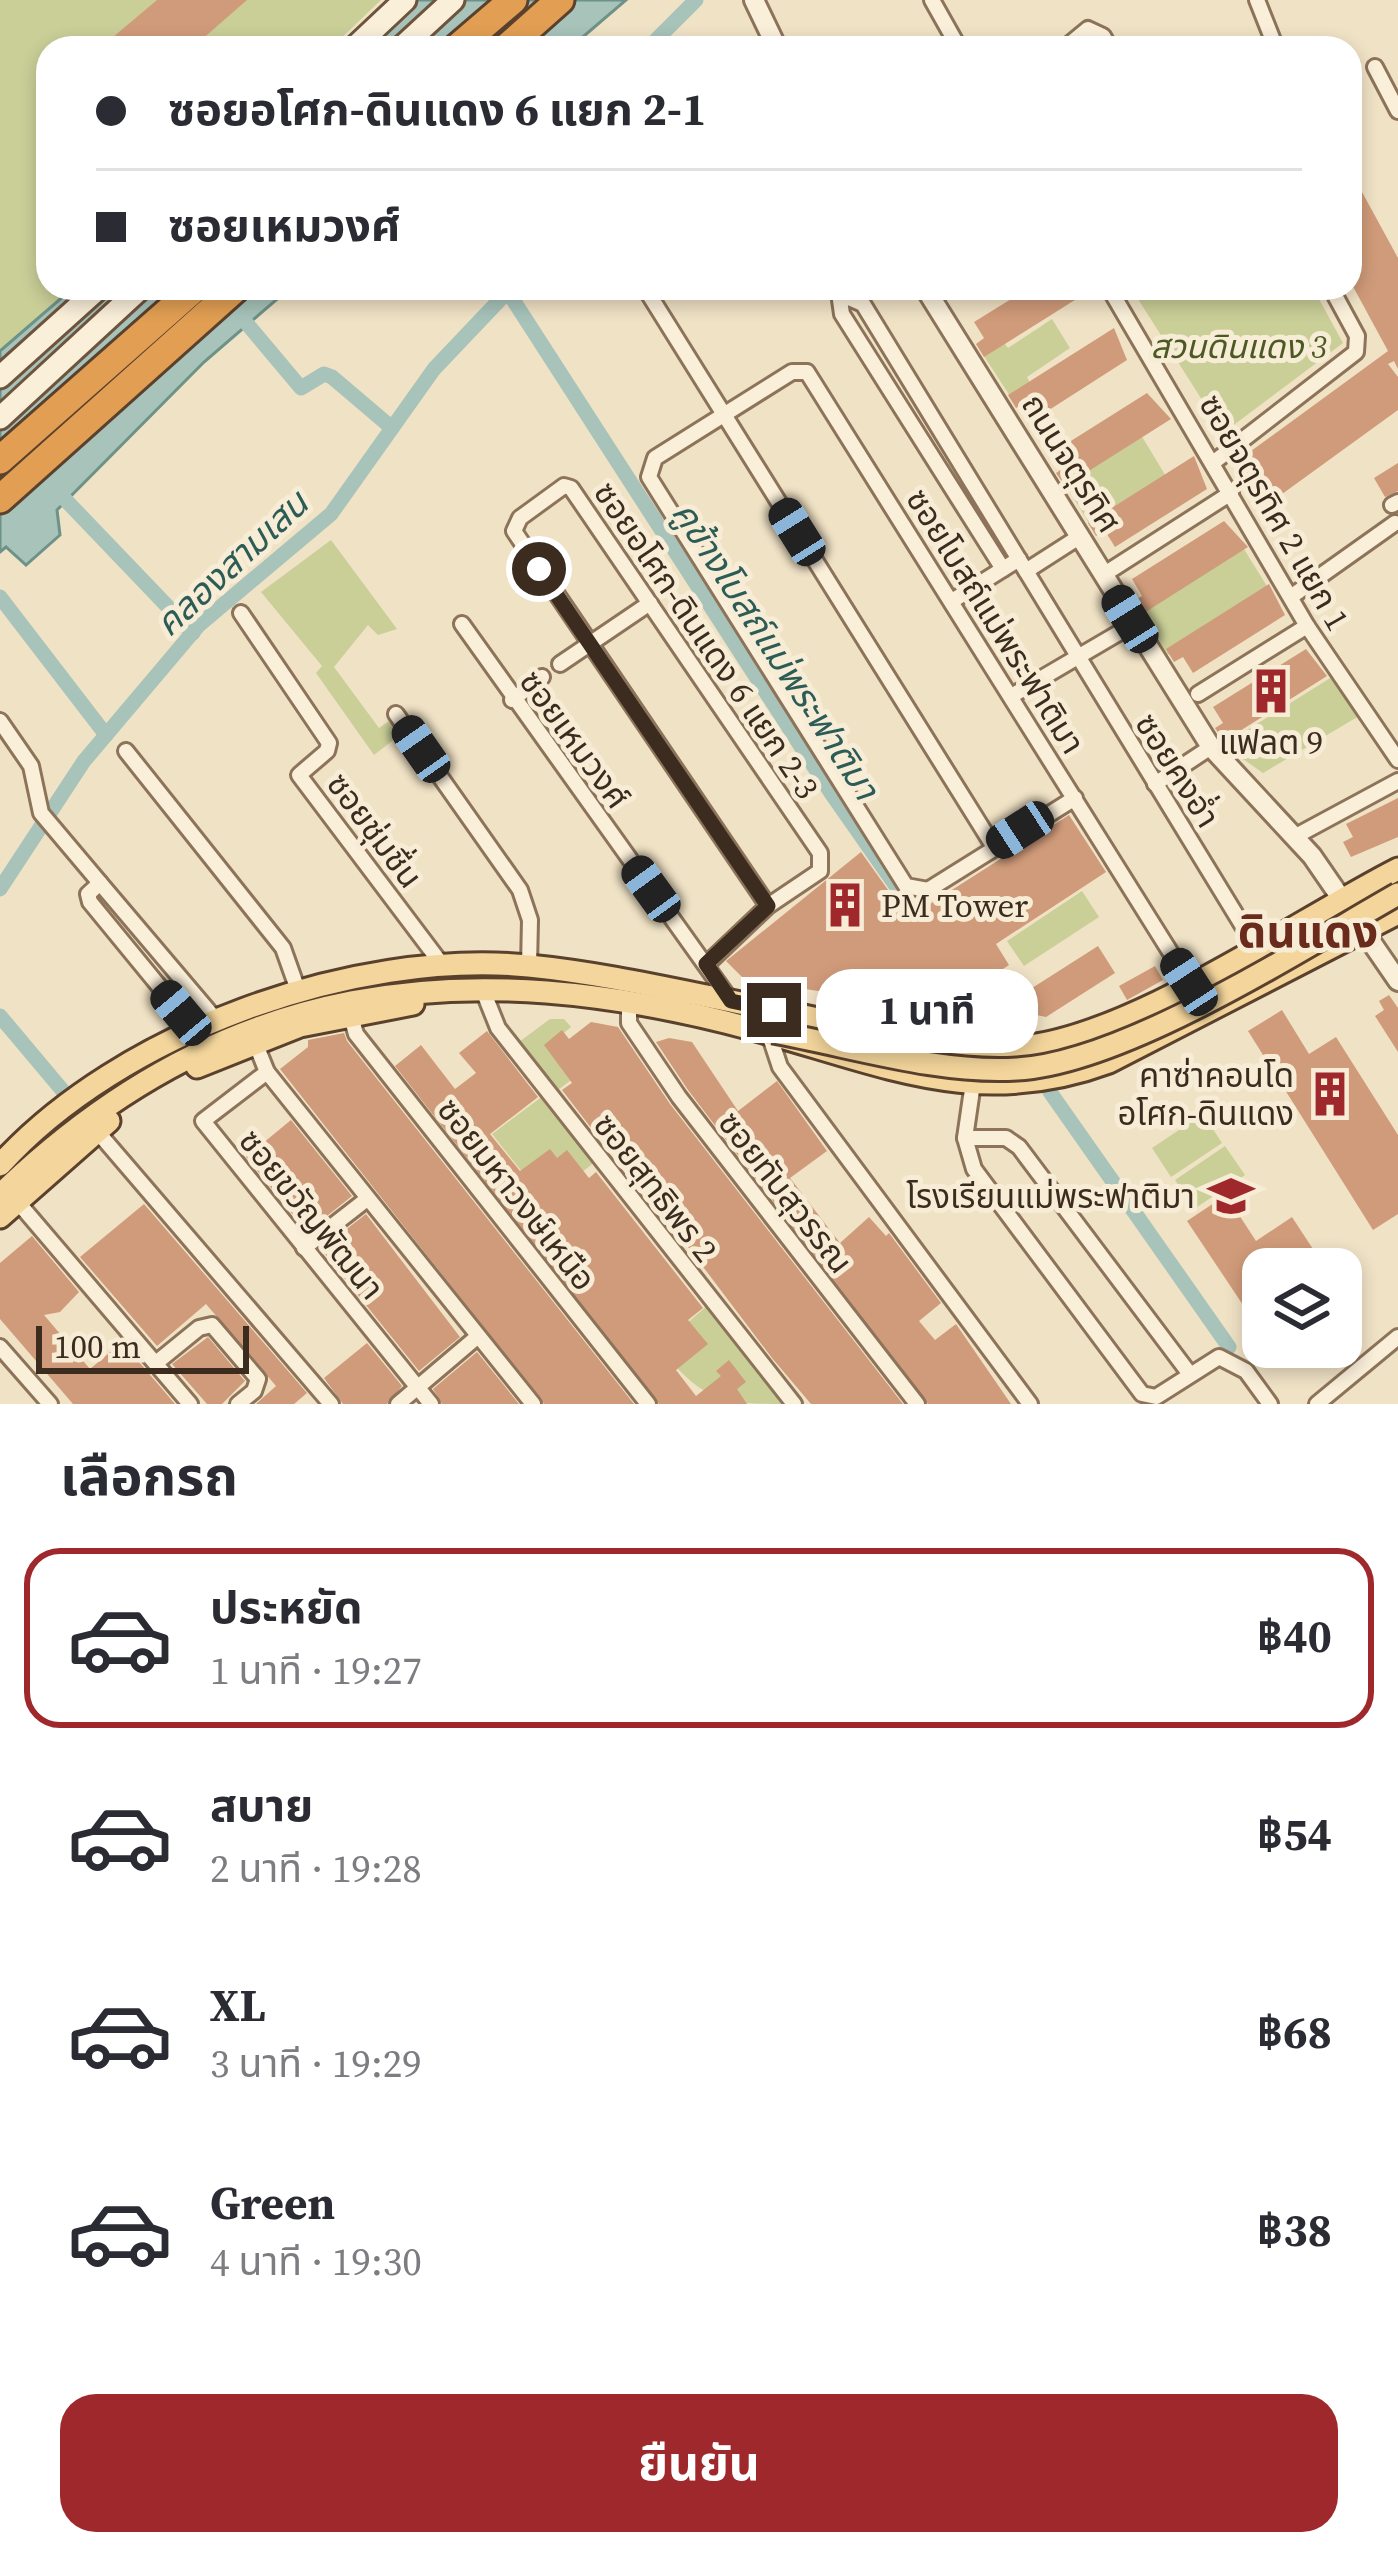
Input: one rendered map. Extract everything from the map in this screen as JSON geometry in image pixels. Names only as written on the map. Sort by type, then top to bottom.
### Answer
[{"type":"highway","points":[[469,36],[500,0]]},
{"type":"highway","points":[[471,36],[513,0]]},
{"type":"highway","points":[[520,36],[560,0]]},
{"type":"highway","points":[[0,460],[181,300]]},
{"type":"highway","points":[[0,499],[223,300]]},
{"type":"main road","points":[[367,36],[405,0]]},
{"type":"main road","points":[[414,36],[453,0]]},
{"type":"main road","points":[[0,377],[86,300]]},
{"type":"main road","points":[[0,418],[128,300]]},
{"type":"main road","points":[[0,1166],[21,1143],[80,1099],[195,1030],[299,993],[443,966],[529,966],[1001,1049],[1074,1038],[1189,982],[1398,868]]},
{"type":"main road","points":[[5,1204],[57,1139],[188,1055],[283,1016],[379,994],[484,986],[594,998],[979,1068],[1055,1064],[1144,1030],[1398,894]]},
{"type":"main road","points":[[766,1032],[844,1060],[973,1083],[1042,1082],[1109,1062],[1398,914]]},
{"type":"main road","points":[[5,1204],[96,1130],[162,1085],[256,1042],[350,1013],[486,998],[594,998]]},
{"type":"street","points":[[737,0],[763,25]]},
{"type":"street","points":[[754,0],[770,36]]},
{"type":"street","points":[[932,0],[952,36]]},
{"type":"street","points":[[1256,0],[1271,36]]},
{"type":"street","points":[[1375,67],[1398,111]]},
{"type":"street","points":[[652,300],[994,847]]},
{"type":"street","name":"ซอยคงอ่ำ","points":[[837,300],[1003,569]]},
{"type":"street","name":"ซอยคงอ่ำ","points":[[854,300],[863,304],[940,426],[1255,946]]},
{"type":"street","name":"ถนนจตุรทิศ","points":[[932,300],[1211,747],[1296,836],[1398,981]]},
{"type":"street","name":"ซอยจตุรทิศ 2 แยก 1","points":[[1116,300],[1307,626],[1398,760]]},
{"type":"street","points":[[1214,462],[1356,352],[1357,336],[1337,300]]},
{"type":"street","name":"ซอยโบสถ์แม่พระฟาติมา","points":[[724,415],[792,372],[807,372],[1189,982]]},
{"type":"street","points":[[724,415],[655,458],[649,477],[906,886],[928,890],[1075,797]]},
{"type":"street","points":[[922,437],[940,426]]},
{"type":"street","name":"ซอยอโศก-ดินแดง 6 แยก 2-3","points":[[590,644],[514,531],[514,524],[564,486],[571,488],[820,853],[820,871],[768,906]]},
{"type":"street","points":[[1103,574],[1231,493]]},
{"type":"street","points":[[1292,596],[1395,524]]},
{"type":"street","points":[[952,602],[1003,569],[1022,565],[1079,537]]},
{"type":"street","points":[[560,664],[650,603]]},
{"type":"street","name":"ซอยชุ่มชื่น","points":[[242,614],[329,743],[299,775],[443,966]]},
{"type":"street","name":"ซอยเหมวงศ์","points":[[462,624],[731,1001]]},
{"type":"street","points":[[1013,695],[1134,625]]},
{"type":"street","points":[[1198,694],[1307,626]]},
{"type":"street","points":[[590,644],[768,906],[706,964]]},
{"type":"street","points":[[512,700],[542,677]]},
{"type":"street","points":[[396,714],[520,890],[530,920],[529,966]]},
{"type":"street","points":[[0,722],[32,766],[41,813],[217,1021]]},
{"type":"street","points":[[1155,784],[1211,747]]},
{"type":"street","points":[[126,751],[283,948],[299,993]]},
{"type":"street","points":[[1296,836],[1398,781]]},
{"type":"street","points":[[100,883],[88,894],[89,902],[195,1030]]},
{"type":"street","name":"ซอยสุทธิพร 2","points":[[486,998],[498,1028],[522,1060],[794,1404]]},
{"type":"street","name":"ซอยทับสุวรรณ","points":[[629,1004],[629,1023],[679,1097],[917,1404]]},
{"type":"street","name":"ซอยมหาวงษ์เหนือ","points":[[350,1013],[356,1034],[648,1404]]},
{"type":"street","points":[[766,1032],[780,1067],[1030,1404]]},
{"type":"street","name":"ซอยขวัญพัฒนา","points":[[256,1042],[267,1072],[532,1404]]},
{"type":"street","name":"ซอยขวัญพัฒนา","points":[[267,1072],[203,1121],[431,1404]]},
{"type":"street","points":[[973,1083],[965,1138],[974,1169],[1142,1394],[1156,1397],[1219,1357],[1231,1359],[1270,1404]]},
{"type":"street","points":[[96,1130],[331,1404]]},
{"type":"street","points":[[965,1138],[1006,1138],[1019,1147],[1189,1373]]},
{"type":"street","points":[[304,1248],[367,1199]]},
{"type":"street","points":[[5,1204],[190,1404]]},
{"type":"street","points":[[156,1363],[199,1328],[212,1325],[258,1379],[254,1390],[238,1404]]},
{"type":"street","points":[[398,1404],[477,1337]]},
{"type":"street","points":[[1317,1404],[1398,1337]]},
{"type":"street","points":[[0,1347],[50,1404]]},
{"type":"green space","points":[[0,0],[381,0],[344,36],[36,36],[36,300],[59,300],[0,351]]},
{"type":"green space","name":"สวนดินแดง 3","points":[[1139,300],[1320,300],[1343,343],[1223,433]]},
{"type":"green space","points":[[1052,319],[1070,348],[1027,377],[1030,383],[1010,396],[984,356],[1004,343],[1008,348]]},
{"type":"green space","points":[[1141,435],[1167,478],[1090,525],[1064,482]]},
{"type":"green space","points":[[331,540],[397,629],[378,635],[368,625],[334,667],[379,728],[389,721],[401,734],[374,755],[316,673],[322,666],[261,592]]},
{"type":"green space","points":[[1242,546],[1270,591],[1168,655],[1139,610]]},
{"type":"green space","points":[[1335,675],[1359,716],[1263,773],[1223,745]]},
{"type":"green space","points":[[1082,891],[1099,917],[1024,966],[1007,941]]},
{"type":"green space","points":[[550,1019],[564,1019],[571,1027],[548,1046],[571,1080],[554,1093],[515,1045]]},
{"type":"green space","points":[[543,1096],[595,1162],[573,1179],[523,1173],[492,1134]]},
{"type":"green space","points":[[1203,1114],[1222,1143],[1171,1177],[1152,1148]]},
{"type":"green space","points":[[1225,1146],[1245,1175],[1194,1209],[1175,1180]]},
{"type":"green space","points":[[708,1305],[786,1404],[712,1395],[676,1367],[686,1324]]},
{"type":"water","points":[[400,0],[626,0],[584,36],[360,36]]},
{"type":"water","points":[[59,300],[276,300],[204,362],[57,510],[60,535],[26,565],[6,547],[0,552],[0,351]]},
{"type":"building","points":[[157,0],[247,0],[206,36],[114,36]]},
{"type":"building","points":[[1362,192],[1398,258],[1398,369],[1394,361],[1388,364],[1398,377],[1398,410],[1264,507],[1239,481],[1246,476],[1236,462],[1388,351],[1360,300]]},
{"type":"building","points":[[1010,300],[1075,300],[984,357],[976,344],[984,338],[974,322]]},
{"type":"building","points":[[1114,328],[1127,360],[1035,419],[1025,403],[1016,408],[1008,395]]},
{"type":"building","points":[[1147,393],[1171,419],[1065,486],[1056,473],[1065,467],[1055,451]]},
{"type":"building","points":[[1194,456],[1207,489],[1115,547],[1105,531],[1096,536],[1088,523]]},
{"type":"building","points":[[1398,463],[1398,491],[1385,497],[1374,478]]},
{"type":"building","points":[[1224,521],[1248,547],[1144,613],[1135,600],[1142,596],[1132,579]]},
{"type":"building","points":[[1269,584],[1285,615],[1193,673],[1183,657],[1174,662],[1166,649]]},
{"type":"building","name":"แฟลต 9","points":[[1306,649],[1327,676],[1224,741],[1215,728],[1223,723],[1213,707]]},
{"type":"building","points":[[1398,798],[1398,837],[1351,857],[1343,842],[1353,837],[1346,824]]},
{"type":"building","points":[[1069,815],[1106,872],[996,944],[1009,965],[1000,971],[1018,997],[1098,946],[1115,973],[1046,1017],[1012,1010],[1027,1031],[1018,1032],[1003,1019],[745,980],[726,961],[861,852],[908,918]]},
{"type":"building","points":[[1155,966],[1163,980],[1127,1000],[1119,986]]},
{"type":"building","points":[[1389,995],[1398,1008],[1398,1052],[1375,1016],[1384,1010],[1379,1001]]},
{"type":"building","name":"คาซ่าคอนโด อโศก-ดินแดง","points":[[1282,1010],[1309,1054],[1336,1037],[1398,1135],[1398,1214],[1373,1230],[1248,1031]]},
{"type":"building","points":[[591,1022],[618,1027],[670,1104],[903,1404],[811,1404],[772,1358],[648,1194],[634,1182],[601,1129],[595,1133],[562,1090],[572,1083],[544,1045],[562,1030],[569,1039]]},
{"type":"building","points":[[487,1031],[538,1097],[490,1134],[520,1171],[550,1149],[557,1158],[567,1150],[589,1178],[596,1172],[703,1308],[688,1320],[708,1344],[676,1370],[696,1396],[721,1376],[716,1371],[729,1360],[746,1382],[737,1389],[747,1404],[659,1404],[395,1066],[421,1045],[455,1089],[476,1073],[459,1053]]},
{"type":"building","points":[[344,1033],[634,1404],[544,1404],[280,1069],[308,1047],[308,1040]]},
{"type":"building","points":[[669,1038],[692,1042],[738,1111],[777,1081],[827,1151],[790,1178],[840,1243],[869,1217],[886,1236],[889,1233],[941,1303],[919,1321],[935,1340],[956,1324],[1011,1404],[928,1404],[688,1090],[656,1042]]},
{"type":"building","points":[[291,1120],[352,1196],[307,1232],[246,1157]]},
{"type":"building","points":[[1226,1195],[1256,1241],[1292,1217],[1312,1248],[1242,1248],[1242,1304],[1187,1221]]},
{"type":"building","points":[[144,1204],[307,1393],[294,1404],[256,1404],[276,1386],[206,1304],[157,1346],[80,1257]]},
{"type":"building","points":[[366,1214],[460,1337],[419,1371],[321,1249]]},
{"type":"building","points":[[32,1236],[79,1292],[60,1312],[44,1315],[90,1369],[122,1342],[175,1404],[73,1404],[0,1319],[0,1263]]},
{"type":"building","points":[[208,1337],[245,1381],[222,1404],[207,1404],[172,1364]]},
{"type":"building","points":[[367,1343],[402,1386],[387,1404],[343,1404],[324,1378]]},
{"type":"building","points":[[477,1352],[519,1404],[442,1404],[433,1389]]},
{"type":"waterway","name":"คลองสามเสน","points":[[660,36],[696,0]]},
{"type":"waterway","name":"คลองสามเสน","points":[[0,889],[84,761],[199,625],[331,514],[434,369],[500,300]]},
{"type":"waterway","name":"คูข้างโบสถ์แม่พระฟาติมา","points":[[513,300],[831,793],[924,926]]},
{"type":"waterway","points":[[243,319],[301,388],[324,374],[332,377],[392,428]]},
{"type":"waterway","points":[[57,491],[193,633]]},
{"type":"waterway","points":[[0,597],[106,735]]},
{"type":"waterway","name":"คูข้างโบสถ์แม่พระฟาติมา","points":[[983,1002],[1007,1033]]},
{"type":"waterway","points":[[0,1016],[63,1091]]},
{"type":"waterway","name":"คูข้างโบสถ์แม่พระฟาติมา","points":[[1050,1092],[1229,1347]]},
{"type":"place","name":"แฟลต 9","points":[[1271,691]]},
{"type":"place","name":"PM Tower","points":[[845,905]]},
{"type":"place","name":"คาซ่าคอนโด อโศก-ดินแดง","points":[[1330,1094]]},
{"type":"place","name":"โรงเรียนแม่พระฟาติมา","points":[[1231,1196]]},
{"type":"district","name":"ดินแดง","points":[[1308,931]]},
{"type":"route","points":[[539,569],[768,906],[706,964],[731,1001],[774,1010]]}]
